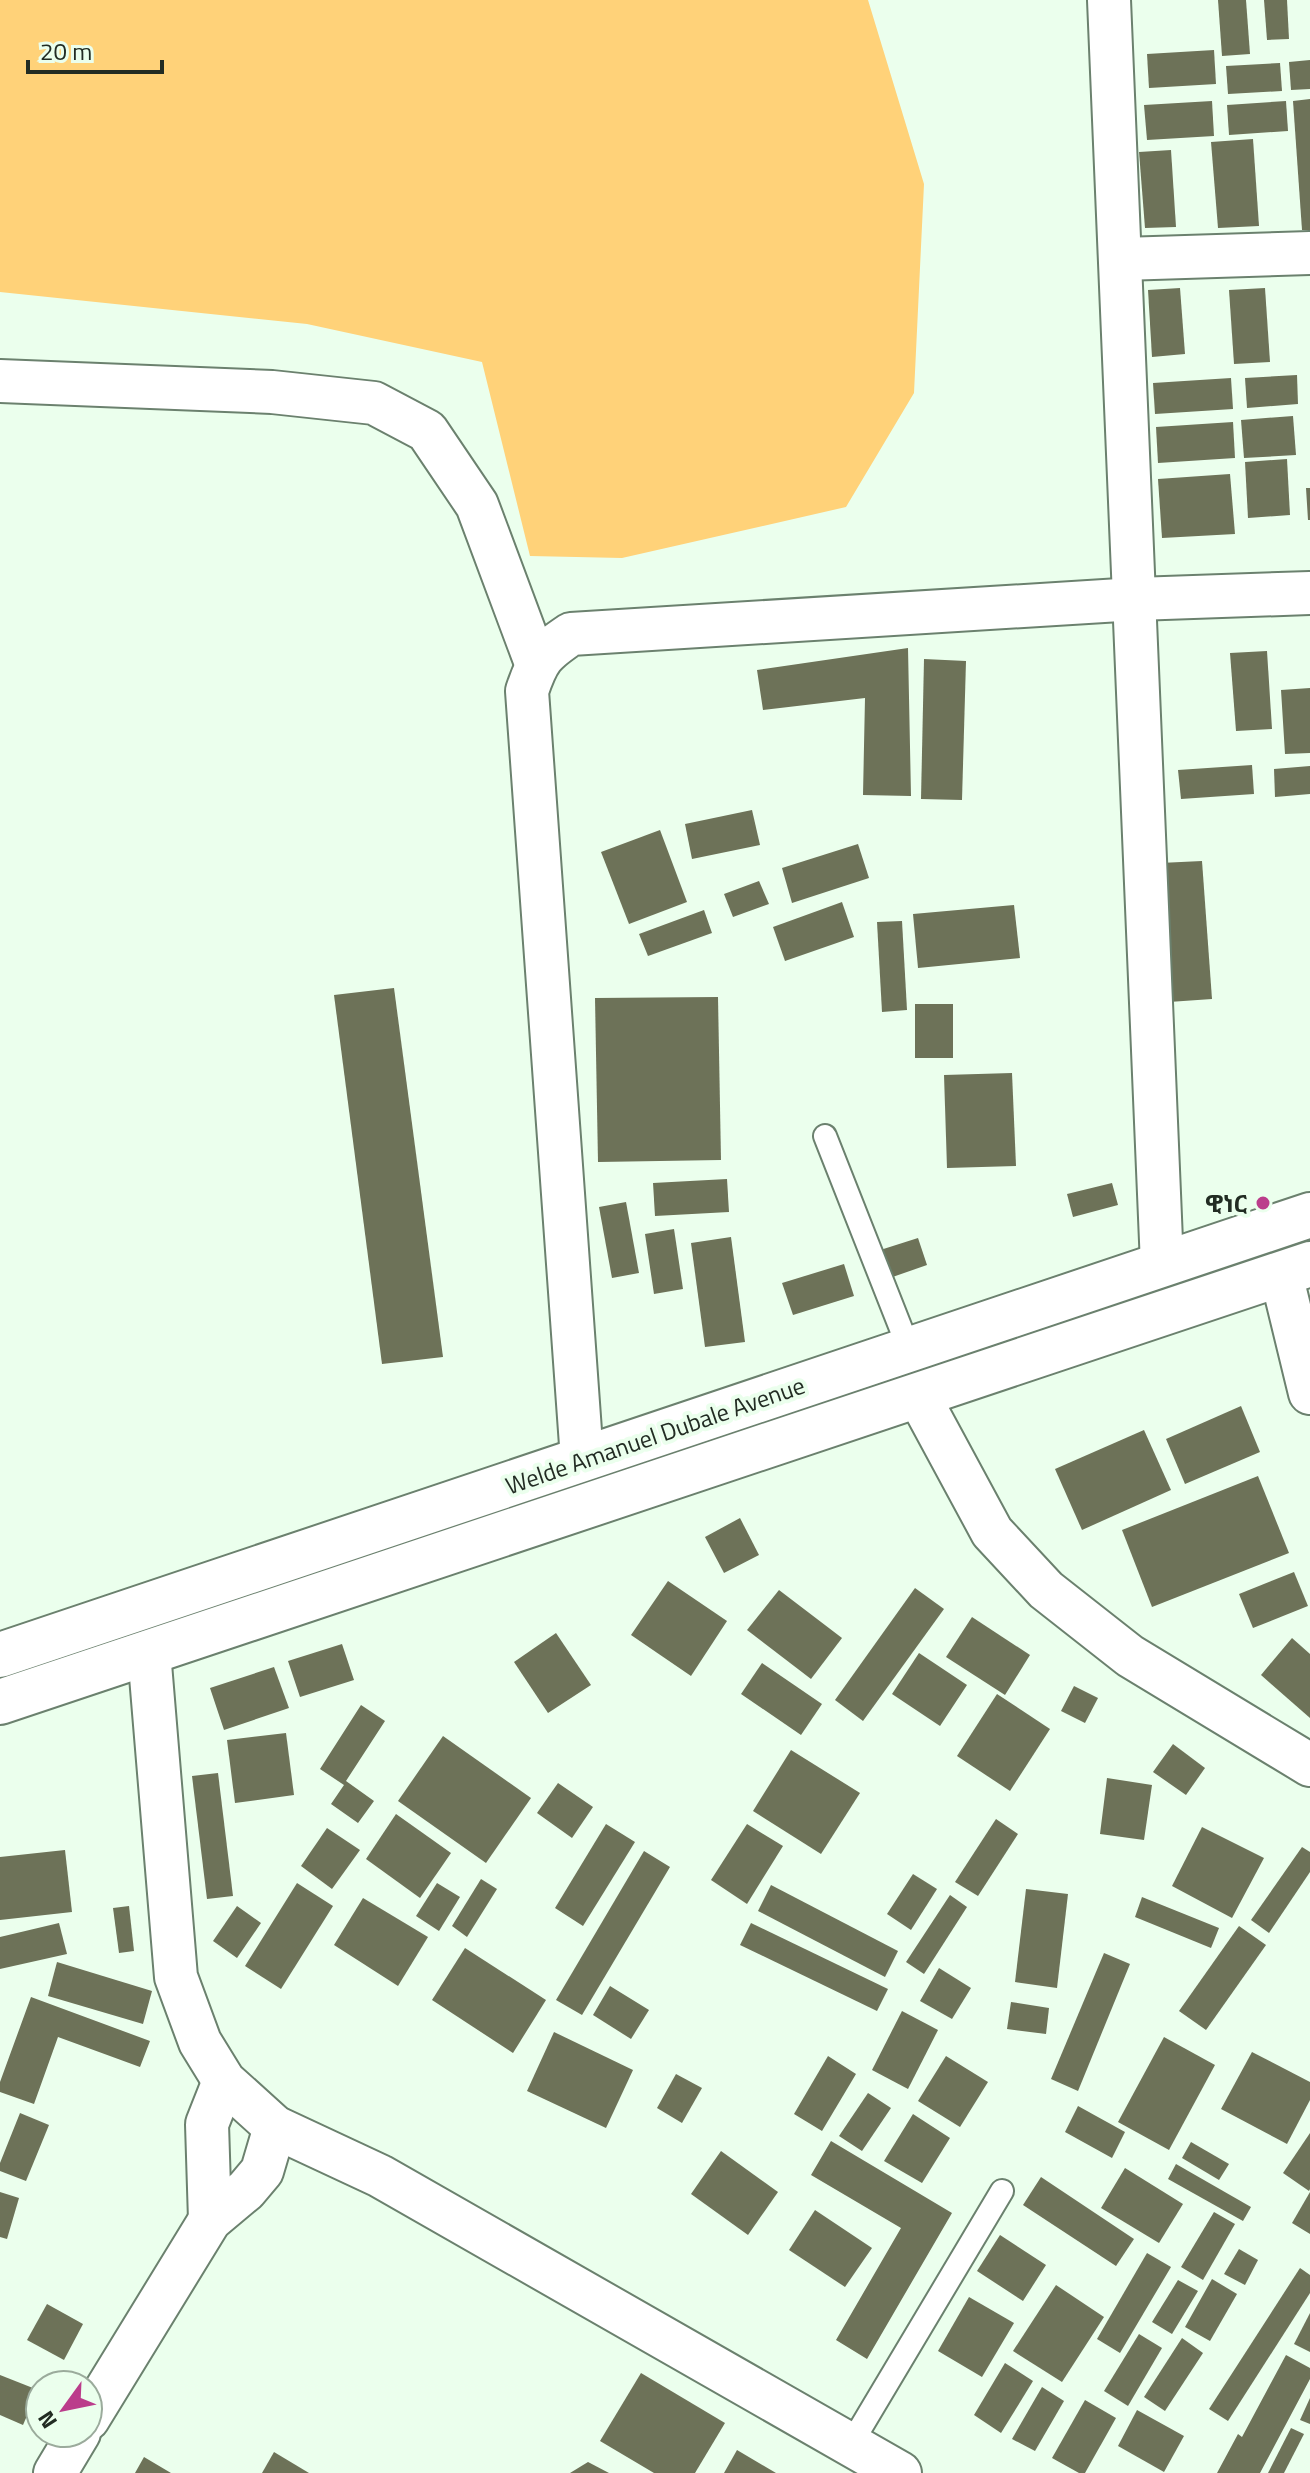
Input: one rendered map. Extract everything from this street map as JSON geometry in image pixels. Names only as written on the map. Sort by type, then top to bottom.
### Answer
[{"type":"main road","name":"Welde Amanuel Dubale Avenue","points":[[0,1655],[1310,1215]]},
{"type":"main road","points":[[0,1702],[1296,1269]]},
{"type":"street","points":[[1109,0],[1162,1265]]},
{"type":"street","points":[[1122,259],[1310,253]]},
{"type":"street","points":[[0,381],[272,392],[374,403],[427,431],[477,505],[536,663]]},
{"type":"street","points":[[582,1459],[527,691],[536,663],[550,648],[571,634],[1136,599],[1310,593]]},
{"type":"street","points":[[1296,1269],[1310,1393]]},
{"type":"street","points":[[918,1395],[992,1532],[1046,1590],[1130,1656],[1310,1765]]},
{"type":"street","points":[[149,1652],[176,1977],[200,2042],[224,2081],[275,2127],[380,2176],[900,2473]]},
{"type":"street","points":[[210,2220],[207,2124],[224,2081]]},
{"type":"street","points":[[104,2393],[210,2220],[246,2190],[262,2171],[275,2127]]},
{"type":"street","points":[[55,2473],[69,2449]]},
{"type":"lane","points":[[825,1136],[909,1349]]},
{"type":"lane","points":[[851,2444],[1002,2191]]},
{"type":"shaded area","points":[[0,0],[868,0],[924,184],[914,393],[846,507],[622,558],[530,556],[482,362],[307,324],[0,292]]},
{"type":"building","points":[[1218,0],[1246,0],[1250,54],[1222,56]]},
{"type":"building","points":[[1264,0],[1287,0],[1289,39],[1267,40]]},
{"type":"building","points":[[1214,50],[1216,84],[1149,88],[1147,54]]},
{"type":"building","points":[[1310,60],[1310,89],[1291,90],[1289,62]]},
{"type":"building","points":[[1280,63],[1282,91],[1228,94],[1226,66]]},
{"type":"building","points":[[1310,99],[1310,230],[1302,230],[1293,101]]},
{"type":"building","points":[[1212,101],[1214,136],[1147,140],[1144,105]]},
{"type":"building","points":[[1286,101],[1288,131],[1229,135],[1227,105]]},
{"type":"building","points":[[1253,139],[1259,226],[1218,228],[1211,142]]},
{"type":"building","points":[[1171,150],[1176,227],[1145,228],[1139,152]]},
{"type":"building","points":[[1180,288],[1185,354],[1152,357],[1148,290]]},
{"type":"building","points":[[1265,288],[1270,362],[1234,364],[1229,290]]},
{"type":"building","points":[[1297,375],[1298,404],[1247,408],[1245,378]]},
{"type":"building","points":[[1231,378],[1233,409],[1155,414],[1153,383]]},
{"type":"building","points":[[1293,416],[1296,455],[1244,458],[1241,420]]},
{"type":"building","points":[[1233,422],[1235,458],[1158,463],[1156,427]]},
{"type":"building","points":[[1287,459],[1290,515],[1248,518],[1245,462]]},
{"type":"building","points":[[1230,474],[1235,534],[1162,538],[1158,479]]},
{"type":"building","points":[[1306,488],[1310,488],[1310,520],[1308,520]]},
{"type":"building","points":[[908,648],[911,796],[863,795],[865,698],[763,710],[757,670]]},
{"type":"building","points":[[1267,651],[1272,729],[1236,731],[1230,653]]},
{"type":"building","points":[[924,659],[966,661],[962,800],[921,799]]},
{"type":"building","points":[[1310,688],[1310,753],[1285,754],[1281,690]]},
{"type":"building","points":[[1252,765],[1254,794],[1181,799],[1178,770]]},
{"type":"building","points":[[1310,766],[1310,794],[1275,797],[1274,769]]},
{"type":"building","points":[[752,810],[760,845],[692,859],[685,824]]},
{"type":"building","points":[[660,830],[687,902],[629,924],[601,852]]},
{"type":"building","points":[[858,844],[869,878],[792,903],[782,868]]},
{"type":"building","points":[[1202,861],[1212,999],[1169,1002],[1160,863]]},
{"type":"building","points":[[759,881],[769,904],[733,917],[724,894]]},
{"type":"building","points":[[842,902],[854,937],[785,961],[773,927]]},
{"type":"building","points":[[1014,905],[1020,958],[918,968],[913,914]]},
{"type":"building","points":[[704,910],[712,933],[648,956],[639,934]]},
{"type":"building","points":[[902,921],[907,1010],[882,1012],[877,922]]},
{"type":"building","points":[[394,988],[443,1357],[382,1364],[334,995]]},
{"type":"building","points":[[718,997],[721,1160],[598,1162],[595,998]]},
{"type":"building","points":[[915,1004],[953,1004],[953,1058],[915,1058]]},
{"type":"building","points":[[1012,1073],[1016,1166],[947,1168],[944,1075]]},
{"type":"building","points":[[727,1179],[729,1212],[655,1216],[653,1183]]},
{"type":"building","points":[[1112,1183],[1118,1205],[1073,1217],[1067,1194]]},
{"type":"building","points":[[626,1202],[639,1273],[612,1278],[599,1207]]},
{"type":"building","points":[[674,1229],[683,1289],[654,1294],[645,1234]]},
{"type":"building","points":[[731,1237],[745,1342],[705,1347],[691,1243]]},
{"type":"building","points":[[918,1238],[927,1265],[884,1280],[874,1252]]},
{"type":"building","points":[[844,1264],[854,1296],[793,1315],[782,1283]]},
{"type":"building","points":[[1241,1406],[1260,1452],[1185,1484],[1166,1439]]},
{"type":"building","points":[[1144,1430],[1171,1490],[1082,1530],[1055,1469]]},
{"type":"building","points":[[1258,1476],[1289,1553],[1152,1607],[1122,1530]]},
{"type":"building","points":[[740,1518],[759,1555],[724,1573],[705,1537]]},
{"type":"building","points":[[1294,1572],[1308,1606],[1253,1628],[1239,1594]]},
{"type":"building","points":[[668,1581],[727,1621],[691,1676],[631,1635]]},
{"type":"building","points":[[915,1588],[944,1609],[863,1721],[835,1700]]},
{"type":"building","points":[[779,1590],[842,1638],[811,1679],[747,1630]]},
{"type":"building","points":[[972,1617],[1030,1655],[1005,1695],[946,1657]]},
{"type":"building","points":[[556,1633],[591,1685],[548,1713],[514,1662]]},
{"type":"building","points":[[1292,1638],[1310,1654],[1310,1718],[1261,1675]]},
{"type":"building","points":[[342,1644],[354,1680],[300,1697],[288,1661]]},
{"type":"building","points":[[919,1653],[967,1685],[940,1726],[892,1694]]},
{"type":"building","points":[[762,1663],[822,1704],[801,1735],[741,1694]]},
{"type":"building","points":[[274,1667],[289,1708],[224,1730],[210,1688]]},
{"type":"building","points":[[1074,1686],[1098,1698],[1085,1723],[1061,1711]]},
{"type":"building","points":[[997,1694],[1050,1729],[1010,1791],[957,1756]]},
{"type":"building","points":[[361,1705],[385,1721],[346,1781],[374,1801],[358,1823],[331,1804],[344,1785],[320,1769]]},
{"type":"building","points":[[286,1733],[294,1795],[235,1803],[227,1740]]},
{"type":"building","points":[[443,1736],[531,1798],[486,1863],[398,1801]]},
{"type":"building","points":[[1173,1744],[1205,1768],[1186,1795],[1153,1772]]},
{"type":"building","points":[[791,1750],[860,1793],[821,1854],[753,1811]]},
{"type":"building","points":[[218,1773],[233,1896],[207,1899],[192,1776]]},
{"type":"building","points":[[1107,1778],[1152,1785],[1144,1840],[1100,1834]]},
{"type":"building","points":[[558,1783],[593,1807],[572,1838],[537,1813]]},
{"type":"building","points":[[396,1814],[451,1853],[420,1898],[366,1859]]},
{"type":"building","points":[[996,1819],[1018,1834],[978,1896],[955,1882]]},
{"type":"building","points":[[606,1824],[635,1842],[583,1926],[555,1908]]},
{"type":"building","points":[[747,1824],[783,1846],[747,1904],[711,1880]]},
{"type":"building","points":[[1202,1827],[1264,1858],[1232,1918],[1172,1886]]},
{"type":"building","points":[[327,1828],[360,1850],[332,1889],[301,1866]]},
{"type":"building","points":[[1302,1847],[1310,1852],[1310,1872],[1269,1933],[1251,1920]]},
{"type":"building","points":[[65,1850],[72,1912],[0,1920],[0,1857]]},
{"type":"building","points":[[644,1851],[670,1867],[582,2015],[556,2000]]},
{"type":"building","points":[[913,1874],[937,1889],[911,1930],[887,1914]]},
{"type":"building","points":[[481,1879],[497,1889],[467,1937],[452,1926]]},
{"type":"building","points":[[297,1883],[333,1906],[281,1989],[245,1966]]},
{"type":"building","points":[[437,1883],[460,1897],[439,1931],[416,1916]]},
{"type":"building","points":[[771,1885],[898,1951],[885,1977],[758,1911]]},
{"type":"building","points":[[1026,1889],[1068,1894],[1057,1988],[1015,1982]]},
{"type":"building","points":[[950,1895],[967,1907],[924,1974],[906,1962]]},
{"type":"building","points":[[1142,1897],[1219,1928],[1211,1948],[1135,1917]]},
{"type":"building","points":[[363,1898],[428,1937],[398,1986],[334,1945]]},
{"type":"building","points":[[129,1906],[134,1951],[119,1953],[113,1908]]},
{"type":"building","points":[[237,1906],[261,1923],[237,1958],[213,1941]]},
{"type":"building","points":[[59,1923],[67,1954],[0,1969],[0,1937]]},
{"type":"building","points":[[751,1923],[888,1989],[877,2011],[740,1945]]},
{"type":"building","points":[[1239,1926],[1266,1945],[1206,2030],[1179,2011]]},
{"type":"building","points":[[465,1948],[546,2000],[513,2053],[432,2000]]},
{"type":"building","points":[[1104,1953],[1130,1964],[1078,2091],[1051,2079]]},
{"type":"building","points":[[57,1962],[152,1991],[143,2024],[48,1996]]},
{"type":"building","points":[[939,1968],[971,1988],[952,2019],[920,2001]]},
{"type":"building","points":[[610,1986],[649,2010],[631,2039],[593,2015]]},
{"type":"building","points":[[31,1997],[150,2041],[140,2067],[58,2037],[34,2104],[0,2092],[0,2082]]},
{"type":"building","points":[[1011,2002],[1049,2008],[1046,2034],[1007,2029]]},
{"type":"building","points":[[902,2011],[938,2030],[908,2089],[872,2070]]},
{"type":"building","points":[[554,2032],[633,2070],[606,2128],[527,2091]]},
{"type":"building","points":[[1164,2037],[1215,2065],[1169,2150],[1118,2122]]},
{"type":"building","points":[[1252,2052],[1310,2082],[1310,2100],[1287,2144],[1221,2109]]},
{"type":"building","points":[[828,2056],[856,2074],[822,2131],[794,2114]]},
{"type":"building","points":[[946,2056],[988,2082],[960,2127],[918,2101]]},
{"type":"building","points":[[676,2074],[702,2088],[682,2123],[657,2108]]},
{"type":"building","points":[[868,2093],[891,2108],[862,2151],[839,2136]]},
{"type":"building","points":[[1078,2106],[1125,2132],[1112,2158],[1065,2132]]},
{"type":"building","points":[[20,2113],[49,2125],[26,2181],[0,2171],[0,2163]]},
{"type":"building","points":[[913,2114],[950,2138],[922,2183],[884,2161]]},
{"type":"building","points":[[1310,2133],[1310,2189],[1309,2191],[1283,2173]]},
{"type":"building","points":[[831,2141],[952,2213],[867,2359],[836,2340],[901,2228],[811,2175]]},
{"type":"building","points":[[1191,2142],[1229,2164],[1219,2180],[1182,2158]]},
{"type":"building","points":[[721,2151],[778,2192],[748,2235],[691,2194]]},
{"type":"building","points":[[1176,2164],[1251,2207],[1243,2221],[1168,2179]]},
{"type":"building","points":[[1125,2168],[1183,2204],[1159,2243],[1101,2208]]},
{"type":"building","points":[[1041,2177],[1134,2239],[1116,2266],[1023,2205]]},
{"type":"building","points":[[0,2192],[19,2198],[7,2239],[0,2237]]},
{"type":"building","points":[[1310,2192],[1310,2234],[1292,2223]]},
{"type":"building","points":[[815,2210],[872,2248],[845,2287],[789,2250]]},
{"type":"building","points":[[1214,2212],[1235,2224],[1203,2280],[1181,2267]]},
{"type":"building","points":[[1000,2235],[1046,2265],[1023,2301],[977,2271]]},
{"type":"building","points":[[1239,2249],[1258,2260],[1245,2285],[1224,2274]]},
{"type":"building","points":[[1147,2253],[1171,2267],[1120,2353],[1097,2339]]},
{"type":"building","points":[[1300,2268],[1310,2275],[1310,2293],[1228,2421],[1209,2409]]},
{"type":"building","points":[[1212,2279],[1237,2294],[1210,2341],[1185,2327]]},
{"type":"building","points":[[1178,2280],[1198,2291],[1172,2334],[1152,2322]]},
{"type":"building","points":[[1056,2285],[1104,2317],[1062,2382],[1013,2351]]},
{"type":"building","points":[[969,2297],[1014,2323],[982,2377],[938,2351]]},
{"type":"building","points":[[47,2304],[83,2324],[64,2360],[27,2340]]},
{"type":"building","points":[[1310,2313],[1310,2352],[1294,2344]]},
{"type":"building","points":[[1139,2334],[1162,2348],[1128,2406],[1104,2391]]},
{"type":"building","points":[[1182,2338],[1203,2353],[1165,2411],[1144,2397]]},
{"type":"building","points":[[1286,2355],[1310,2368],[1310,2379],[1260,2473],[1217,2473],[1238,2434],[1242,2437]]},
{"type":"building","points":[[1005,2363],[1033,2381],[1001,2433],[974,2415]]},
{"type":"building","points":[[641,2373],[725,2423],[695,2473],[654,2473],[600,2441]]},
{"type":"building","points":[[0,2375],[24,2384],[24,2423],[23,2425],[0,2415]]},
{"type":"building","points":[[1042,2387],[1064,2401],[1035,2451],[1012,2439]]},
{"type":"building","points":[[1310,2398],[1310,2424],[1300,2420]]},
{"type":"building","points":[[1085,2400],[1116,2418],[1085,2473],[1079,2473],[1052,2458]]},
{"type":"building","points":[[1137,2410],[1184,2436],[1164,2472],[1118,2446]]},
{"type":"building","points":[[1291,2428],[1304,2434],[1284,2473],[1268,2473]]},
{"type":"building","points":[[737,2450],[776,2473],[724,2473]]},
{"type":"building","points":[[274,2452],[309,2473],[262,2473]]},
{"type":"building","points":[[144,2457],[171,2473],[135,2473]]},
{"type":"building","points":[[588,2462],[609,2473],[570,2473]]},
{"type":"place","name":"ዊነር","points":[[1263,1203]]}]
